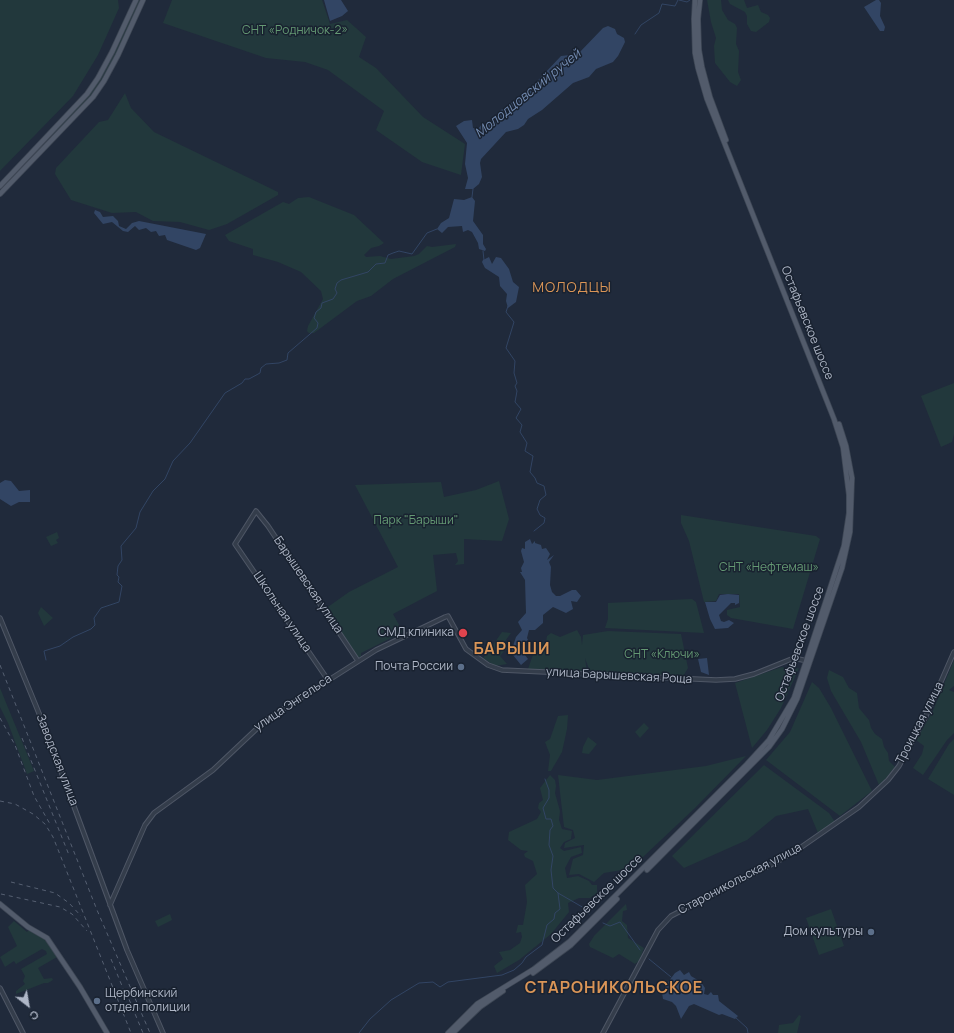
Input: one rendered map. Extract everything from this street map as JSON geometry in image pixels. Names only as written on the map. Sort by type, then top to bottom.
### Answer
[{"type":"main road","points":[[0,186],[87,94],[98,78],[112,52],[136,0]]},
{"type":"main road","points":[[0,194],[93,97],[104,81],[118,55],[143,0]]},
{"type":"main road","name":"Остафьевское шоссе","points":[[453,1033],[480,1007],[536,971],[571,945],[769,747],[782,729],[798,699],[838,567],[847,531],[849,495],[846,462],[834,419],[707,99],[698,68],[695,0]]},
{"type":"main road","name":"Остафьевское шоссе","points":[[696,19],[700,0]]},
{"type":"main road","name":"Остафьевское шоссе","points":[[448,1033],[477,1004],[534,969],[569,942],[747,764],[769,740],[782,719],[794,698],[808,662]]},
{"type":"main road","points":[[0,904],[28,927],[47,938],[76,981],[107,1033]]},
{"type":"street","name":"Школьная улица","points":[[256,511],[236,544],[328,680]]},
{"type":"street","name":"Барышевская улица","points":[[256,511],[268,526],[358,661]]},
{"type":"street","name":"улица Барышевская Роща","points":[[448,616],[466,649],[488,665],[502,670],[716,680],[735,679],[754,674],[794,658],[808,662]]},
{"type":"street","name":"улица Энгельса","points":[[110,904],[145,825],[154,813],[213,770],[262,723],[376,650],[448,616]]},
{"type":"street","name":"Заводская улица","points":[[0,618],[45,728],[127,950],[163,1033]]},
{"type":"street","name":"Троицкая улица","points":[[879,790],[899,766],[926,716],[954,652]]},
{"type":"street","name":"Староникольская улица","points":[[603,1033],[658,930],[671,916],[780,860],[834,826],[879,790]]},
{"type":"street","points":[[0,988],[23,1033]]},
{"type":"green space","points":[[0,0],[118,0],[119,8],[98,55],[73,96],[0,171]]},
{"type":"green space","points":[[137,0],[141,0],[116,54],[96,89],[82,106],[32,156],[93,88]]},
{"type":"green space","name":"СНТ «Родничок-2»","points":[[172,0],[322,0],[330,24],[347,20],[366,37],[359,57],[376,68],[423,117],[465,144],[461,175],[422,162],[376,130],[384,111],[328,70],[305,62],[266,58],[163,23]]},
{"type":"green space","points":[[707,0],[721,0],[722,10],[728,20],[735,24],[737,28],[736,44],[739,51],[738,72],[741,80],[737,86],[730,82],[715,63],[714,46],[716,38]]},
{"type":"green space","points":[[728,0],[744,0],[747,8],[758,5],[761,12],[768,15],[770,18],[769,22],[756,32],[751,31],[747,24],[747,16],[745,12],[730,4]]},
{"type":"green space","points":[[125,93],[131,108],[154,132],[278,192],[278,195],[227,224],[209,230],[180,222],[153,221],[136,212],[112,213],[71,200],[55,174],[56,168],[99,122],[108,120]]},
{"type":"green space","points":[[309,197],[354,215],[384,243],[371,248],[364,255],[366,257],[380,256],[391,259],[414,256],[419,254],[427,246],[432,247],[456,244],[455,247],[393,279],[371,296],[357,301],[314,333],[309,333],[307,331],[308,326],[323,299],[321,291],[301,272],[278,262],[253,255],[253,249],[229,241],[225,235],[283,202],[289,204],[298,198]]},
{"type":"green space","points":[[954,383],[954,434],[952,442],[941,447],[921,396]]},
{"type":"green space","name":"Парк \"Барыши\"","points":[[499,481],[509,519],[502,541],[464,539],[464,564],[455,565],[458,561],[456,553],[433,555],[437,591],[393,614],[403,632],[361,653],[361,656],[357,658],[325,609],[349,592],[398,567],[355,485],[441,482],[444,497],[476,490]]},
{"type":"green space","name":"СНТ «Нефтемаш»","points":[[681,515],[816,536],[820,539],[793,629],[731,618],[727,615],[727,610],[740,607],[739,594],[719,594],[716,601],[704,602],[689,541],[681,523]]},
{"type":"green space","points":[[57,532],[59,538],[56,540],[58,543],[51,546],[46,537]]},
{"type":"green space","points":[[692,599],[696,602],[704,633],[605,628],[608,619],[608,603]]},
{"type":"green space","points":[[41,607],[53,618],[44,626],[38,613]]},
{"type":"green space","name":"СНТ «Ключи»","points":[[577,630],[581,637],[582,645],[583,635],[608,631],[681,634],[688,668],[682,678],[590,672],[585,658],[587,672],[528,669],[537,643],[546,642],[547,636],[551,633],[560,637]]},
{"type":"green space","points":[[502,632],[511,633],[503,644],[506,649],[500,656],[507,664],[495,666],[483,658],[487,653],[492,653],[493,645]]},
{"type":"green space","points":[[954,660],[954,686],[949,690],[954,692],[954,733],[947,740],[923,775],[913,768],[922,754],[924,746],[916,740],[932,713]]},
{"type":"green space","points":[[782,667],[789,670],[799,668],[781,708],[767,730],[752,748],[735,683]]},
{"type":"green space","points":[[829,670],[843,677],[849,688],[857,693],[859,708],[869,720],[871,728],[875,734],[882,739],[884,747],[888,753],[889,761],[895,767],[879,785],[861,742],[831,691],[827,678]]},
{"type":"green space","points":[[812,682],[819,688],[831,708],[872,791],[840,816],[766,760],[790,732]]},
{"type":"green space","points":[[0,688],[34,771],[27,774],[8,723],[0,707]]},
{"type":"green space","points":[[568,715],[567,729],[562,752],[551,771],[548,771],[550,755],[545,742],[550,739],[558,716]]},
{"type":"green space","points":[[644,723],[649,728],[640,738],[635,732]]},
{"type":"green space","points":[[588,737],[597,744],[589,754],[582,753],[583,747]]},
{"type":"green space","points":[[954,739],[954,795],[928,779],[949,744]]},
{"type":"green space","points":[[746,756],[695,808],[627,872],[622,870],[604,873],[594,882],[579,874],[569,875],[573,859],[583,855],[584,845],[564,848],[565,843],[575,838],[573,830],[564,827],[558,775],[597,780],[706,766]]},
{"type":"green space","points":[[764,765],[829,813],[835,822],[818,833],[808,809],[776,816],[747,840],[684,868],[672,856]]},
{"type":"green space","points":[[550,775],[555,780],[555,793],[560,811],[559,820],[562,829],[572,831],[571,839],[564,842],[560,848],[564,851],[581,847],[582,853],[571,857],[565,868],[567,878],[578,876],[589,881],[592,885],[597,885],[597,893],[590,898],[579,898],[568,903],[569,912],[551,934],[519,960],[497,973],[494,966],[503,959],[499,952],[510,950],[520,943],[522,937],[521,932],[516,933],[518,925],[523,925],[527,902],[525,885],[537,874],[533,861],[525,857],[524,854],[528,851],[521,850],[508,840],[509,832],[537,819],[541,812],[538,808],[539,803],[543,800],[540,788]]},
{"type":"green space","points":[[626,904],[627,910],[623,911],[622,921],[627,925],[628,938],[644,948],[639,961],[635,964],[619,954],[613,958],[590,947],[589,944],[594,936]]},
{"type":"green space","points":[[831,909],[844,946],[819,955],[806,918]]},
{"type":"green space","points":[[170,914],[172,920],[158,927],[155,921]]},
{"type":"green space","points":[[14,921],[27,932],[29,930],[47,939],[73,981],[57,957],[38,968],[44,979],[52,978],[53,980],[16,994],[16,991],[25,984],[23,981],[25,976],[21,969],[47,954],[46,951],[42,949],[16,964],[14,961],[5,967],[0,957],[17,946],[8,927]]},
{"type":"green space","points":[[799,1015],[801,1016],[797,1033],[778,1033],[779,1025],[793,1023]]},
{"type":"water","points":[[324,0],[341,0],[348,11],[342,16],[330,21]]},
{"type":"water","points":[[876,0],[879,0],[881,3],[880,16],[885,27],[884,31],[880,31],[864,7]]},
{"type":"water","points":[[608,26],[615,29],[617,34],[624,38],[625,42],[618,56],[613,62],[596,69],[589,77],[573,83],[542,110],[528,119],[524,125],[518,129],[506,132],[481,159],[480,163],[482,177],[479,184],[473,189],[465,189],[468,178],[465,164],[467,143],[456,126],[464,121],[472,120],[473,128],[478,129],[482,124],[490,122],[501,110],[527,92],[561,56],[578,54],[603,28]]},
{"type":"water","points":[[472,197],[475,201],[473,221],[483,235],[483,244],[486,249],[485,251],[479,249],[478,243],[472,232],[468,230],[463,232],[462,226],[448,227],[442,233],[437,229],[441,223],[449,218],[454,199],[464,200]]},
{"type":"water","points":[[95,210],[100,212],[103,217],[113,216],[118,221],[119,226],[126,229],[132,223],[139,221],[206,234],[200,248],[196,250],[167,240],[165,235],[159,236],[156,231],[151,232],[146,228],[139,230],[135,226],[128,232],[123,231],[112,222],[103,224],[94,213]]},
{"type":"water","points":[[489,257],[492,264],[496,257],[501,258],[509,269],[513,282],[519,287],[516,302],[508,308],[506,301],[507,294],[500,286],[499,277],[485,268],[482,262]]},
{"type":"water","points":[[5,480],[11,481],[19,491],[30,490],[30,502],[19,502],[11,506],[0,499],[0,483]]},
{"type":"water","points":[[530,539],[532,544],[535,541],[535,543],[541,545],[542,549],[546,548],[550,554],[547,560],[554,555],[549,562],[551,567],[550,585],[552,592],[556,596],[560,596],[572,590],[576,590],[581,596],[577,602],[571,601],[573,609],[566,613],[553,607],[543,615],[543,623],[535,630],[529,630],[528,640],[521,644],[522,651],[528,659],[521,665],[513,655],[512,649],[516,637],[522,630],[518,622],[526,613],[525,580],[520,572],[522,572],[521,568],[524,562],[521,551],[522,548],[525,549],[525,542]]},
{"type":"water","points":[[720,595],[739,595],[739,603],[735,605],[735,603],[731,603],[719,615],[721,621],[724,622],[729,620],[734,623],[728,628],[715,629],[710,619],[705,602],[716,602]]},
{"type":"water","points":[[707,658],[709,675],[701,672],[698,659]]},
{"type":"water","points":[[680,970],[684,975],[689,972],[691,976],[701,982],[705,988],[704,994],[708,995],[711,992],[713,995],[718,995],[719,1001],[738,1016],[735,1019],[722,1014],[719,1015],[694,1004],[689,1006],[681,1019],[676,1006],[672,1002],[663,999],[662,993],[666,992],[665,986],[675,973]]},
{"type":"waterway","name":"Молодцовский ручей","points":[[635,34],[641,25],[659,13],[662,4],[675,6],[678,0]]},
{"type":"waterway","name":"Молодцовский ручей","points":[[679,0],[687,2],[690,0]]},
{"type":"waterway","name":"Молодцовский ручей","points":[[472,197],[473,189]]},
{"type":"waterway","points":[[46,660],[44,651],[60,646],[73,637],[91,629],[95,625],[94,618],[101,608],[119,602],[122,586],[118,582],[119,577],[117,575],[118,566],[122,560],[121,546],[136,528],[140,512],[153,491],[165,479],[173,461],[190,443],[225,393],[242,383],[245,379],[249,379],[260,373],[261,368],[266,364],[279,363],[287,360],[288,353],[317,328],[318,323],[314,318],[316,312],[321,308],[322,303],[333,299],[337,293],[335,289],[337,283],[341,280],[368,272],[376,264],[385,263],[388,255],[393,253],[399,251],[412,254],[427,233],[437,229]]},
{"type":"waterway","name":"Молодцовский ручей","points":[[483,251],[484,260]]},
{"type":"waterway","name":"Молодцовский ручей","points":[[508,306],[506,312],[514,322],[506,348],[515,361],[514,373],[517,383],[515,386],[517,391],[515,402],[521,409],[516,418],[522,425],[520,432],[527,443],[525,451],[533,456],[530,472],[537,483],[544,486],[546,495],[540,500],[537,509],[540,515],[545,518],[544,523],[534,531]]},
{"type":"waterway","name":"Молодцовский ручей","points":[[545,779],[549,790],[549,798],[543,808],[546,819],[551,819],[553,826],[550,830],[549,845],[553,856],[551,870],[553,888],[558,893],[584,908],[589,914]]},
{"type":"waterway","points":[[359,1033],[370,1019],[391,1000],[419,983],[433,982],[440,987],[448,982],[502,975],[514,970],[526,957],[542,945],[547,925],[554,919],[555,913],[560,909],[558,893]]},
{"type":"waterway","name":"Молодцовский ручей","points":[[603,923],[610,926],[620,922],[640,950]]},
{"type":"waterway","name":"Молодцовский ручей","points":[[649,959],[671,977]]},
{"type":"waterway","name":"Молодцовский ручей","points":[[735,1017],[747,1028],[748,1033]]},
{"type":"railway","points":[[0,665],[97,910],[150,1033]]},
{"type":"railway","points":[[0,718],[15,745],[34,796],[50,824]]},
{"type":"railway","points":[[22,738],[69,855]]},
{"type":"railway","points":[[0,801],[15,804],[33,814],[45,824],[53,837],[131,1033]]},
{"type":"railway","points":[[11,882],[55,893],[69,903],[81,916]]},
{"type":"railway","points":[[1,894],[60,907],[72,914],[87,931]]},
{"type":"railway","points":[[111,959],[127,998]]},
{"type":"railway","points":[[126,992],[143,1033]]},
{"type":"place","name":"СМД клиника","points":[[463,633]]},
{"type":"place","name":"Почта России","points":[[461,667]]},
{"type":"place","name":"Дом культуры","points":[[871,932]]},
{"type":"place","name":"Щербинский отдел полиции","points":[[97,1001]]},
{"type":"district","name":"МОЛОДЦЫ","points":[[572,288]]},
{"type":"district","name":"БАРЫШИ","points":[[512,650]]},
{"type":"district","name":"СТАРОНИКОЛЬСКОЕ","points":[[614,989]]}]
